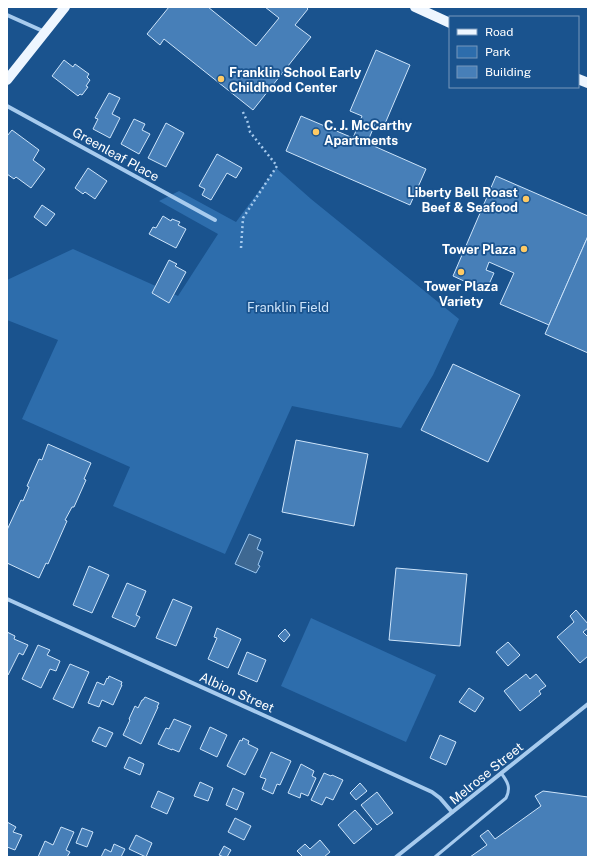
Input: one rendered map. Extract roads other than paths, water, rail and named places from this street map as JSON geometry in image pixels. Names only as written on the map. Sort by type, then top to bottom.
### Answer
[{"type":"main road","points":[[7,80],[65,7]]},
{"type":"main road","points":[[416,7],[449,23]]},
{"type":"street","points":[[7,16],[45,32]]},
{"type":"street","name":"Greenleaf Place","points":[[7,106],[215,220]]},
{"type":"street","name":"Albion Street","points":[[7,599],[316,738],[432,792],[440,798],[452,812]]},
{"type":"street","name":"Melrose Street","points":[[396,857],[588,704]]},
{"type":"lane","points":[[435,857],[506,798],[509,790],[507,781],[502,773]]},
{"type":"place","name":"Franklin School Early Childhood Center","points":[[221,79]]},
{"type":"place","name":"C. J. McCarthy Apartments","points":[[316,132]]},
{"type":"place","name":"Liberty Bell Roast Beef & Seafood","points":[[526,199]]},
{"type":"place","name":"Tower Plaza","points":[[524,249]]},
{"type":"place","name":"Tower Plaza Variety","points":[[461,272]]},
{"type":"park label","name":"Franklin Field","points":[[288,307]]}]
